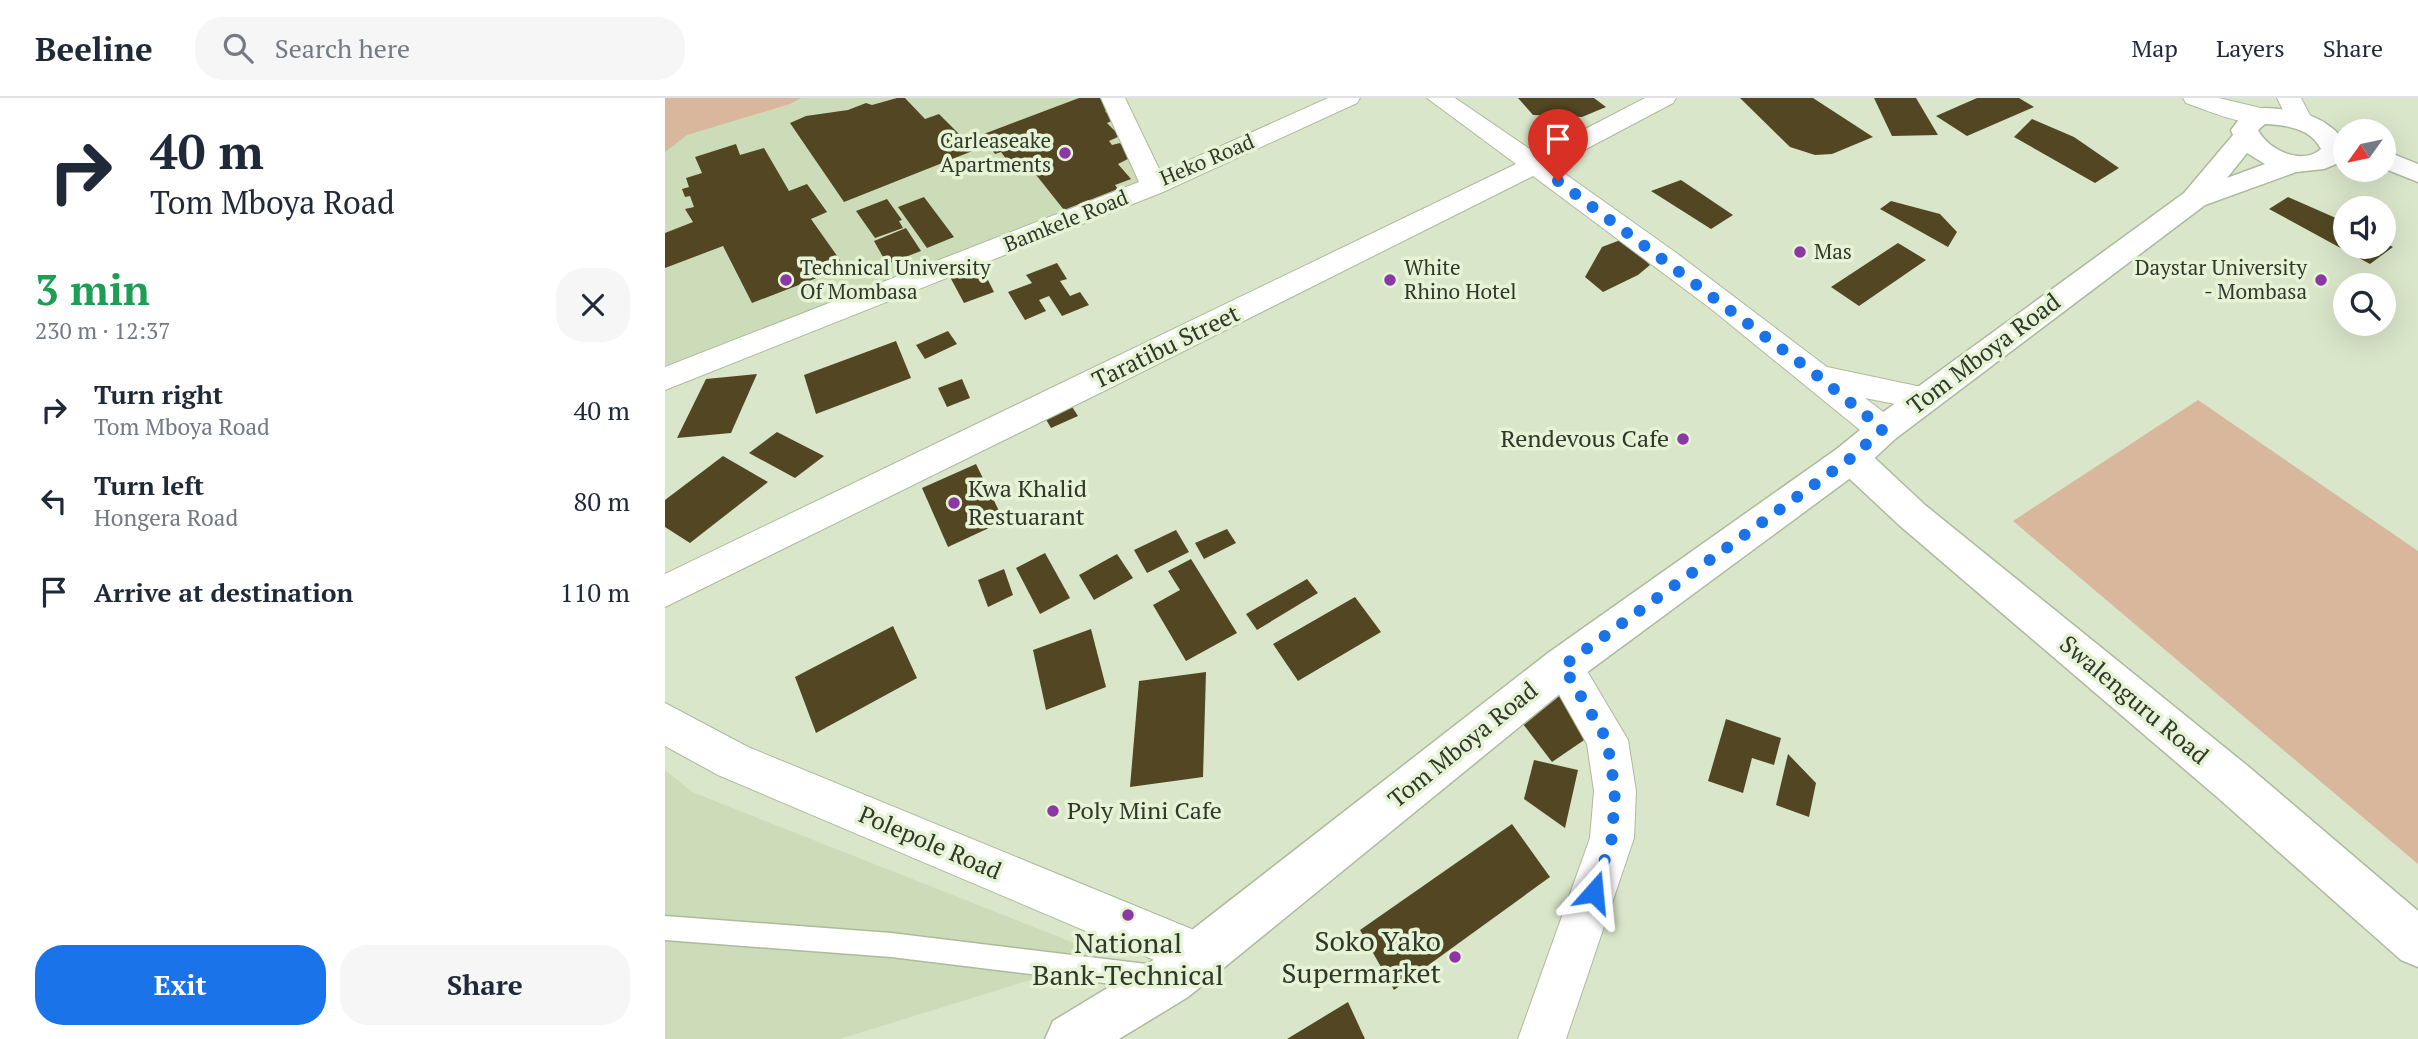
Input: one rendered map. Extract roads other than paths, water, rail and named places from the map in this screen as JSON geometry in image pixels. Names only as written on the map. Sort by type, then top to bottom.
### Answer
[{"type":"main road","points":[[2333,142],[2301,115],[2269,110],[2246,124],[2244,130],[2246,138],[2265,153],[2295,163],[2315,164],[2333,157]]},
{"type":"main road","points":[[2194,199],[2246,138]]},
{"type":"main road","points":[[2194,199],[2295,163]]},
{"type":"main road","points":[[2396,164],[2418,175]]},
{"type":"main road","points":[[2396,171],[2418,175]]},
{"type":"main road","name":"Tom Mboya Road","points":[[1071,1039],[1184,967],[1563,666],[1851,458],[1883,429],[2194,199]]},
{"type":"main road","name":"Swalenguru Road","points":[[1851,458],[1912,515],[2222,774],[2418,943]]},
{"type":"street","name":"Heko Road","points":[[1113,98],[1154,186],[1347,98]]},
{"type":"street","points":[[1439,98],[1537,165],[1819,377],[1883,429]]},
{"type":"street","name":"Taratibu Street","points":[[665,591],[1093,383],[1492,184],[1537,165],[1664,98]]},
{"type":"street","points":[[2195,98],[2236,112],[2269,110]]},
{"type":"street","name":"Bamkele Road","points":[[665,379],[1154,186]]},
{"type":"street","points":[[1819,377],[1925,398]]},
{"type":"street","points":[[1542,1039],[1612,838],[1615,791],[1607,740],[1563,666]]},
{"type":"street","name":"Polepole Road","points":[[665,722],[733,761],[1184,967]]},
{"type":"lane","points":[[665,928],[1184,967]]},
{"type":"place","name":"Carleaseake Apartments","points":[[1065,153]]},
{"type":"place","name":"Mas","points":[[1800,252]]},
{"type":"place","name":"Technical University Of Mombasa","points":[[786,280]]},
{"type":"place","name":"White Rhino Hotel","points":[[1390,280]]},
{"type":"place","name":"Daystar University - Mombasa","points":[[2321,280]]},
{"type":"place","name":"Rendevous Cafe","points":[[1683,439]]},
{"type":"place","name":"Kwa Khalid Restuarant","points":[[954,503]]},
{"type":"place","name":"Poly Mini Cafe","points":[[1053,811]]},
{"type":"place","name":"National Bank-Technical","points":[[1128,915]]},
{"type":"place","name":"Soko Yako Supermarket","points":[[1455,957]]}]
